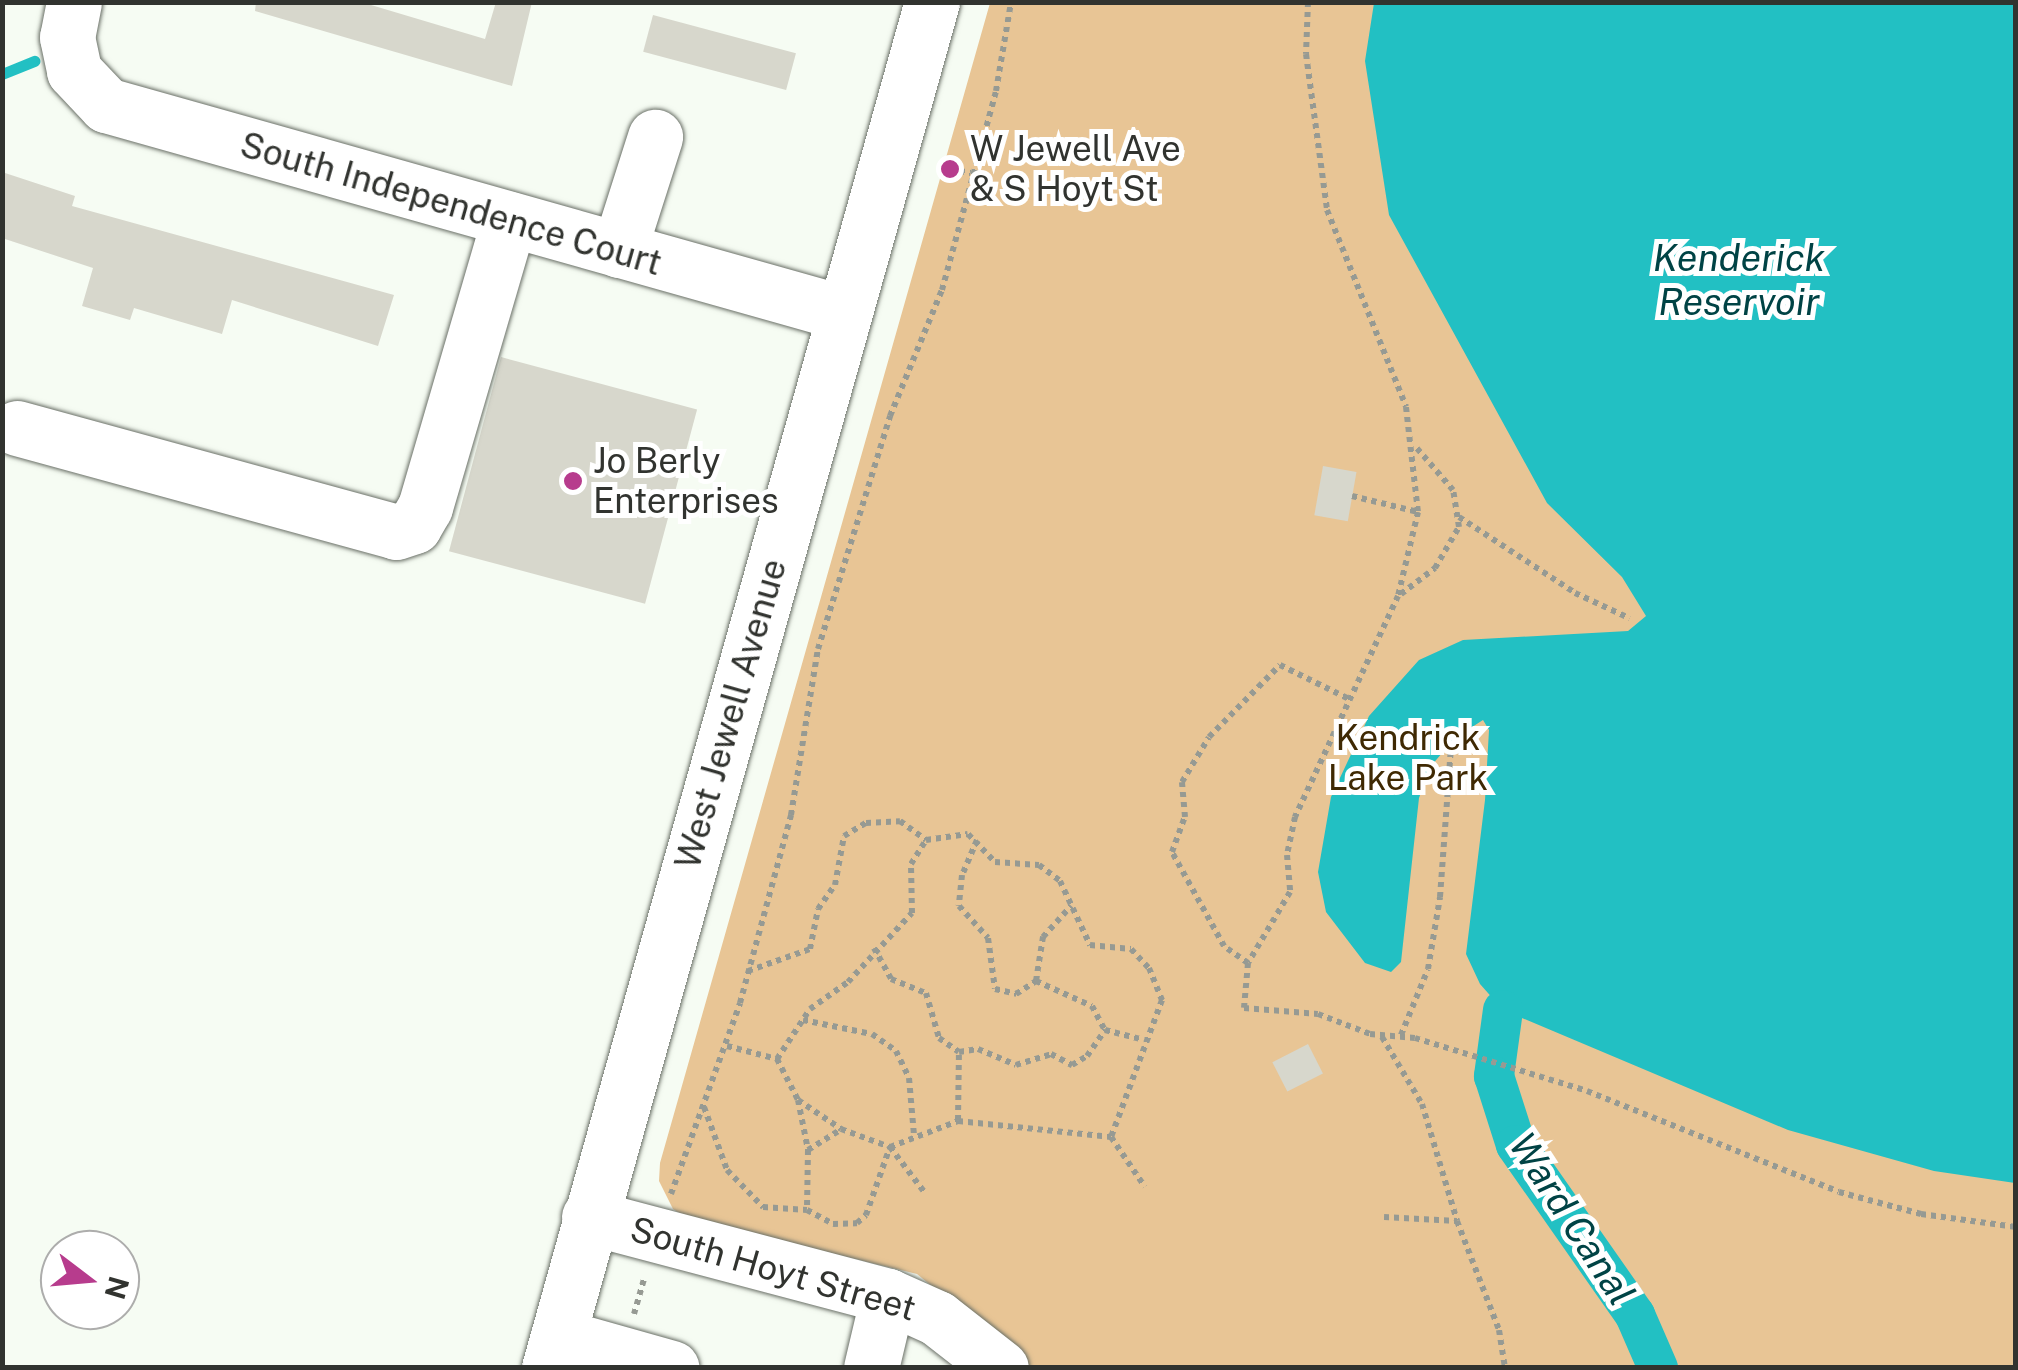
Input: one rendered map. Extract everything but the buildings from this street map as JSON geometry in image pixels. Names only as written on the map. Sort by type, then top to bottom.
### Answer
[{"type":"street","name":"South Independence Court","points":[[74,2],[68,38],[74,71],[93,96],[125,112],[844,313]]},
{"type":"street","name":"West Jewell Avenue","points":[[553,1352],[932,2]]},
{"type":"street","points":[[619,250],[654,137]]},
{"type":"street","points":[[17,428],[396,532],[414,526],[425,508],[509,219]]},
{"type":"street","name":"South Hoyt Street","points":[[589,1216],[888,1296],[936,1318],[1001,1368]]},
{"type":"street","points":[[871,1368],[888,1296]]},
{"type":"street","points":[[553,1352],[672,1368]]},
{"type":"path","points":[[672,1191],[728,1046],[791,816],[810,687],[835,588],[890,416],[942,290],[971,172],[996,92],[1011,2]]},
{"type":"path","points":[[1308,2],[1309,90],[1327,210],[1406,407],[1414,446],[1418,512],[1398,596],[1295,817],[1286,906],[1248,963],[1244,1008],[1318,1014],[1382,1036],[1415,1038],[1536,1074],[1839,1192],[1937,1217],[2016,1226]]},
{"type":"path","points":[[950,168],[971,172]]},
{"type":"path","points":[[1398,596],[1443,559],[1459,517],[1453,490],[1414,446]]},
{"type":"path","points":[[1352,496],[1418,512]]},
{"type":"path","points":[[1459,517],[1575,592],[1629,618]]},
{"type":"path","points":[[1248,963],[1224,946],[1172,852],[1185,817],[1182,782],[1209,737],[1280,665],[1348,699]]},
{"type":"path","points":[[1401,1036],[1428,968],[1440,897],[1451,748]]},
{"type":"path","points":[[748,971],[810,949],[850,828],[900,821],[926,840],[968,834],[995,862],[1050,870],[1090,945],[1130,949],[1149,968],[1162,1013],[1144,1040],[1112,1137]]},
{"type":"path","points":[[776,1058],[803,1020],[916,906],[911,864],[926,840]]},
{"type":"path","points":[[976,840],[958,893],[962,915],[988,938],[990,982],[1006,995],[1036,981],[1092,1006],[1105,1030],[1144,1040]]},
{"type":"path","points":[[1036,981],[1042,937],[1071,906]]},
{"type":"path","points":[[874,948],[890,979],[926,993],[940,1038],[959,1052],[978,1049],[1016,1065],[1051,1054],[1072,1065],[1087,1056],[1105,1030]]},
{"type":"path","points":[[803,1020],[872,1034],[896,1051],[910,1078],[914,1134]]},
{"type":"path","points":[[1382,1036],[1422,1104],[1456,1221],[1500,1330],[1505,1368]]},
{"type":"path","points":[[728,1046],[776,1058],[798,1100],[808,1150],[808,1210]]},
{"type":"path","points":[[958,1121],[959,1052]]},
{"type":"path","points":[[798,1100],[841,1129],[890,1147],[925,1193]]},
{"type":"path","points":[[704,1107],[727,1170],[744,1190],[776,1212],[808,1210],[833,1224],[857,1223],[873,1204],[890,1147],[914,1134],[958,1121],[1112,1137]]},
{"type":"path","points":[[808,1150],[841,1129]]},
{"type":"path","points":[[1112,1137],[1145,1187]]},
{"type":"path","points":[[1384,1216],[1456,1221]]},
{"type":"path","points":[[632,1321],[646,1270]]},
{"type":"green space","name":"Kendrick Lake Park","points":[[990,3],[2015,3],[2015,1367],[1031,1367],[917,1274],[687,1218],[673,1209],[659,1181],[660,1163]]},
{"type":"water","name":"Kenderick Reservoir","points":[[1374,3],[2015,3],[2015,1183],[1934,1171],[1788,1130],[1503,1010],[1480,984],[1466,954],[1485,800],[1489,730],[1483,720],[1455,738],[1431,766],[1419,798],[1401,962],[1391,972],[1365,963],[1326,912],[1318,872],[1331,797],[1369,716],[1419,660],[1463,640],[1628,631],[1646,616],[1622,577],[1547,503],[1389,215],[1365,61]]},
{"type":"waterway","points":[[2,74],[34,61]]},
{"type":"waterway","name":"Ward Canal","points":[[1503,1010],[1494,1076],[1516,1145],[1635,1315],[1658,1368]]},
{"type":"place","name":"W Jewell Ave & S Hoyt St","points":[[950,169]]},
{"type":"place","name":"Jo Berly Enterprises","points":[[573,481]]}]
